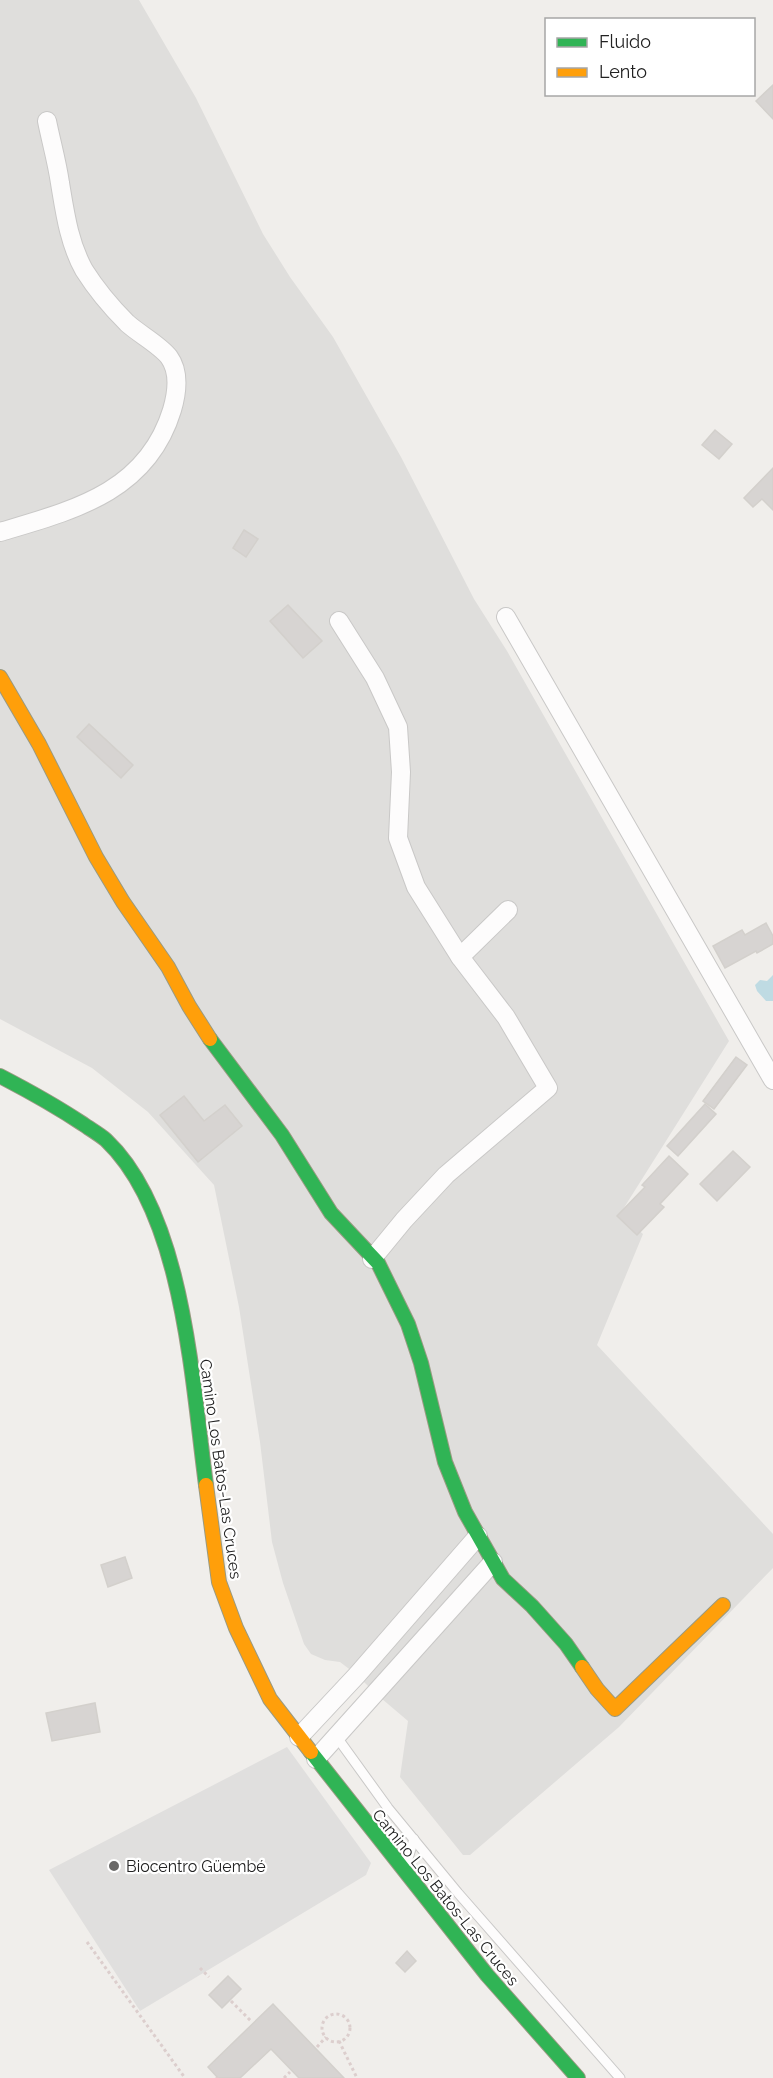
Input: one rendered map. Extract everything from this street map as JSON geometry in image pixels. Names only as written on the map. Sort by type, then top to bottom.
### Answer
[{"type":"street","points":[[0,532],[43,519],[117,488],[139,468],[156,447],[169,420],[176,397],[176,369],[168,355],[127,323],[101,294],[83,268],[68,232],[47,121]]},
{"type":"street","points":[[506,617],[773,1080]]},
{"type":"street","points":[[339,621],[375,678],[398,727],[400,772],[398,838],[416,887],[460,957],[506,1017],[548,1088],[446,1175],[372,1259]]},
{"type":"street","points":[[0,677],[39,744],[96,857],[123,902],[168,967],[189,1006],[216,1048],[282,1135],[331,1213],[378,1263],[408,1324],[421,1363],[445,1462],[465,1512],[503,1579],[532,1606],[566,1644],[597,1689],[615,1709],[723,1605]]},
{"type":"street","points":[[460,957],[508,910]]},
{"type":"street","name":"Camino Los Batos-Las Cruces","points":[[0,1076],[51,1103],[105,1139],[135,1174],[153,1212],[181,1300],[219,1582],[236,1629],[270,1700],[487,1975],[578,2078]]},
{"type":"street","points":[[299,1737],[357,1675],[478,1536]]},
{"type":"street","points":[[316,1759],[494,1562]]},
{"type":"lane","points":[[336,1736],[388,1808],[458,1893],[620,2078]]},
{"type":"lane","points":[[405,1869],[414,1839]]},
{"type":"path","points":[[87,1942],[184,2078]]},
{"type":"path","points":[[200,1968],[209,1977]]},
{"type":"path","points":[[231,2001],[251,2021]]},
{"type":"path","points":[[331,2014],[340,2014],[348,2019],[350,2028],[347,2037],[339,2041],[326,2037],[322,2029],[324,2020],[331,2014]]},
{"type":"path","points":[[316,2047],[326,2037]]},
{"type":"path","points":[[339,2041],[357,2078]]},
{"type":"path","points":[[284,2078],[290,2072]]},
{"type":"shaded area","points":[[0,0],[139,0],[196,98],[263,234],[290,277],[333,337],[401,457],[474,599],[507,651],[729,1041],[620,1214],[643,1234],[597,1345],[773,1534],[773,1568],[619,1727],[470,1855],[463,1855],[400,1777],[408,1721],[340,1662],[325,1660],[311,1654],[304,1644],[272,1542],[260,1442],[239,1307],[214,1185],[148,1112],[92,1068],[0,1019]]},
{"type":"shaded area","points":[[287,1747],[371,1863],[366,1875],[140,2011],[49,1870]]},
{"type":"water","points":[[773,975],[773,1001],[766,1001],[755,985],[760,980],[767,981]]},
{"type":"building","points":[[773,85],[773,119],[756,101]]},
{"type":"building","points":[[715,430],[732,444],[719,459],[702,445]]},
{"type":"building","points":[[773,468],[773,510],[762,499],[753,507],[744,498]]},
{"type":"building","points":[[244,530],[258,539],[246,557],[233,548]]},
{"type":"building","points":[[288,605],[322,641],[303,658],[270,621]]},
{"type":"building","points":[[89,724],[133,765],[121,778],[77,737]]},
{"type":"building","points":[[766,923],[773,936],[773,944],[725,968],[713,946],[742,930],[745,935]]},
{"type":"building","points":[[736,1057],[747,1065],[714,1109],[703,1101]]},
{"type":"building","points":[[184,1096],[204,1121],[225,1105],[242,1126],[198,1162],[160,1115]]},
{"type":"building","points":[[705,1104],[716,1114],[678,1156],[667,1146]]},
{"type":"building","points":[[733,1151],[750,1167],[717,1201],[700,1184]]},
{"type":"building","points":[[669,1156],[688,1174],[660,1204],[664,1207],[637,1235],[617,1216],[645,1187],[642,1185]]},
{"type":"building","points":[[125,1557],[132,1578],[108,1587],[101,1565]]},
{"type":"building","points":[[95,1703],[100,1732],[52,1741],[46,1713]]},
{"type":"building","points":[[407,1951],[416,1961],[405,1972],[396,1963]]},
{"type":"building","points":[[228,1976],[241,1989],[222,2008],[209,1995]]},
{"type":"building","points":[[273,2004],[344,2078],[299,2078],[271,2049],[240,2078],[218,2078],[208,2067]]},
{"type":"traffic: fast","points":[[210,1039],[282,1135],[331,1213],[378,1263],[408,1324],[421,1363],[445,1462],[465,1512],[503,1579],[532,1606],[566,1644],[582,1667]]},
{"type":"traffic: fast","points":[[0,1076],[53,1105],[106,1140],[132,1172],[153,1211],[168,1255],[180,1302],[189,1350],[206,1485]]},
{"type":"traffic: fast","points":[[311,1752],[487,1975],[578,2078]]},
{"type":"traffic: slow","points":[[0,677],[39,744],[96,857],[123,902],[168,967],[210,1039]]},
{"type":"traffic: slow","points":[[206,1485],[219,1582],[236,1628],[270,1699],[311,1752]]},
{"type":"traffic: slow","points":[[582,1667],[615,1709],[723,1605]]},
{"type":"place","name":"Biocentro Güembé","points":[[114,1866]]}]
